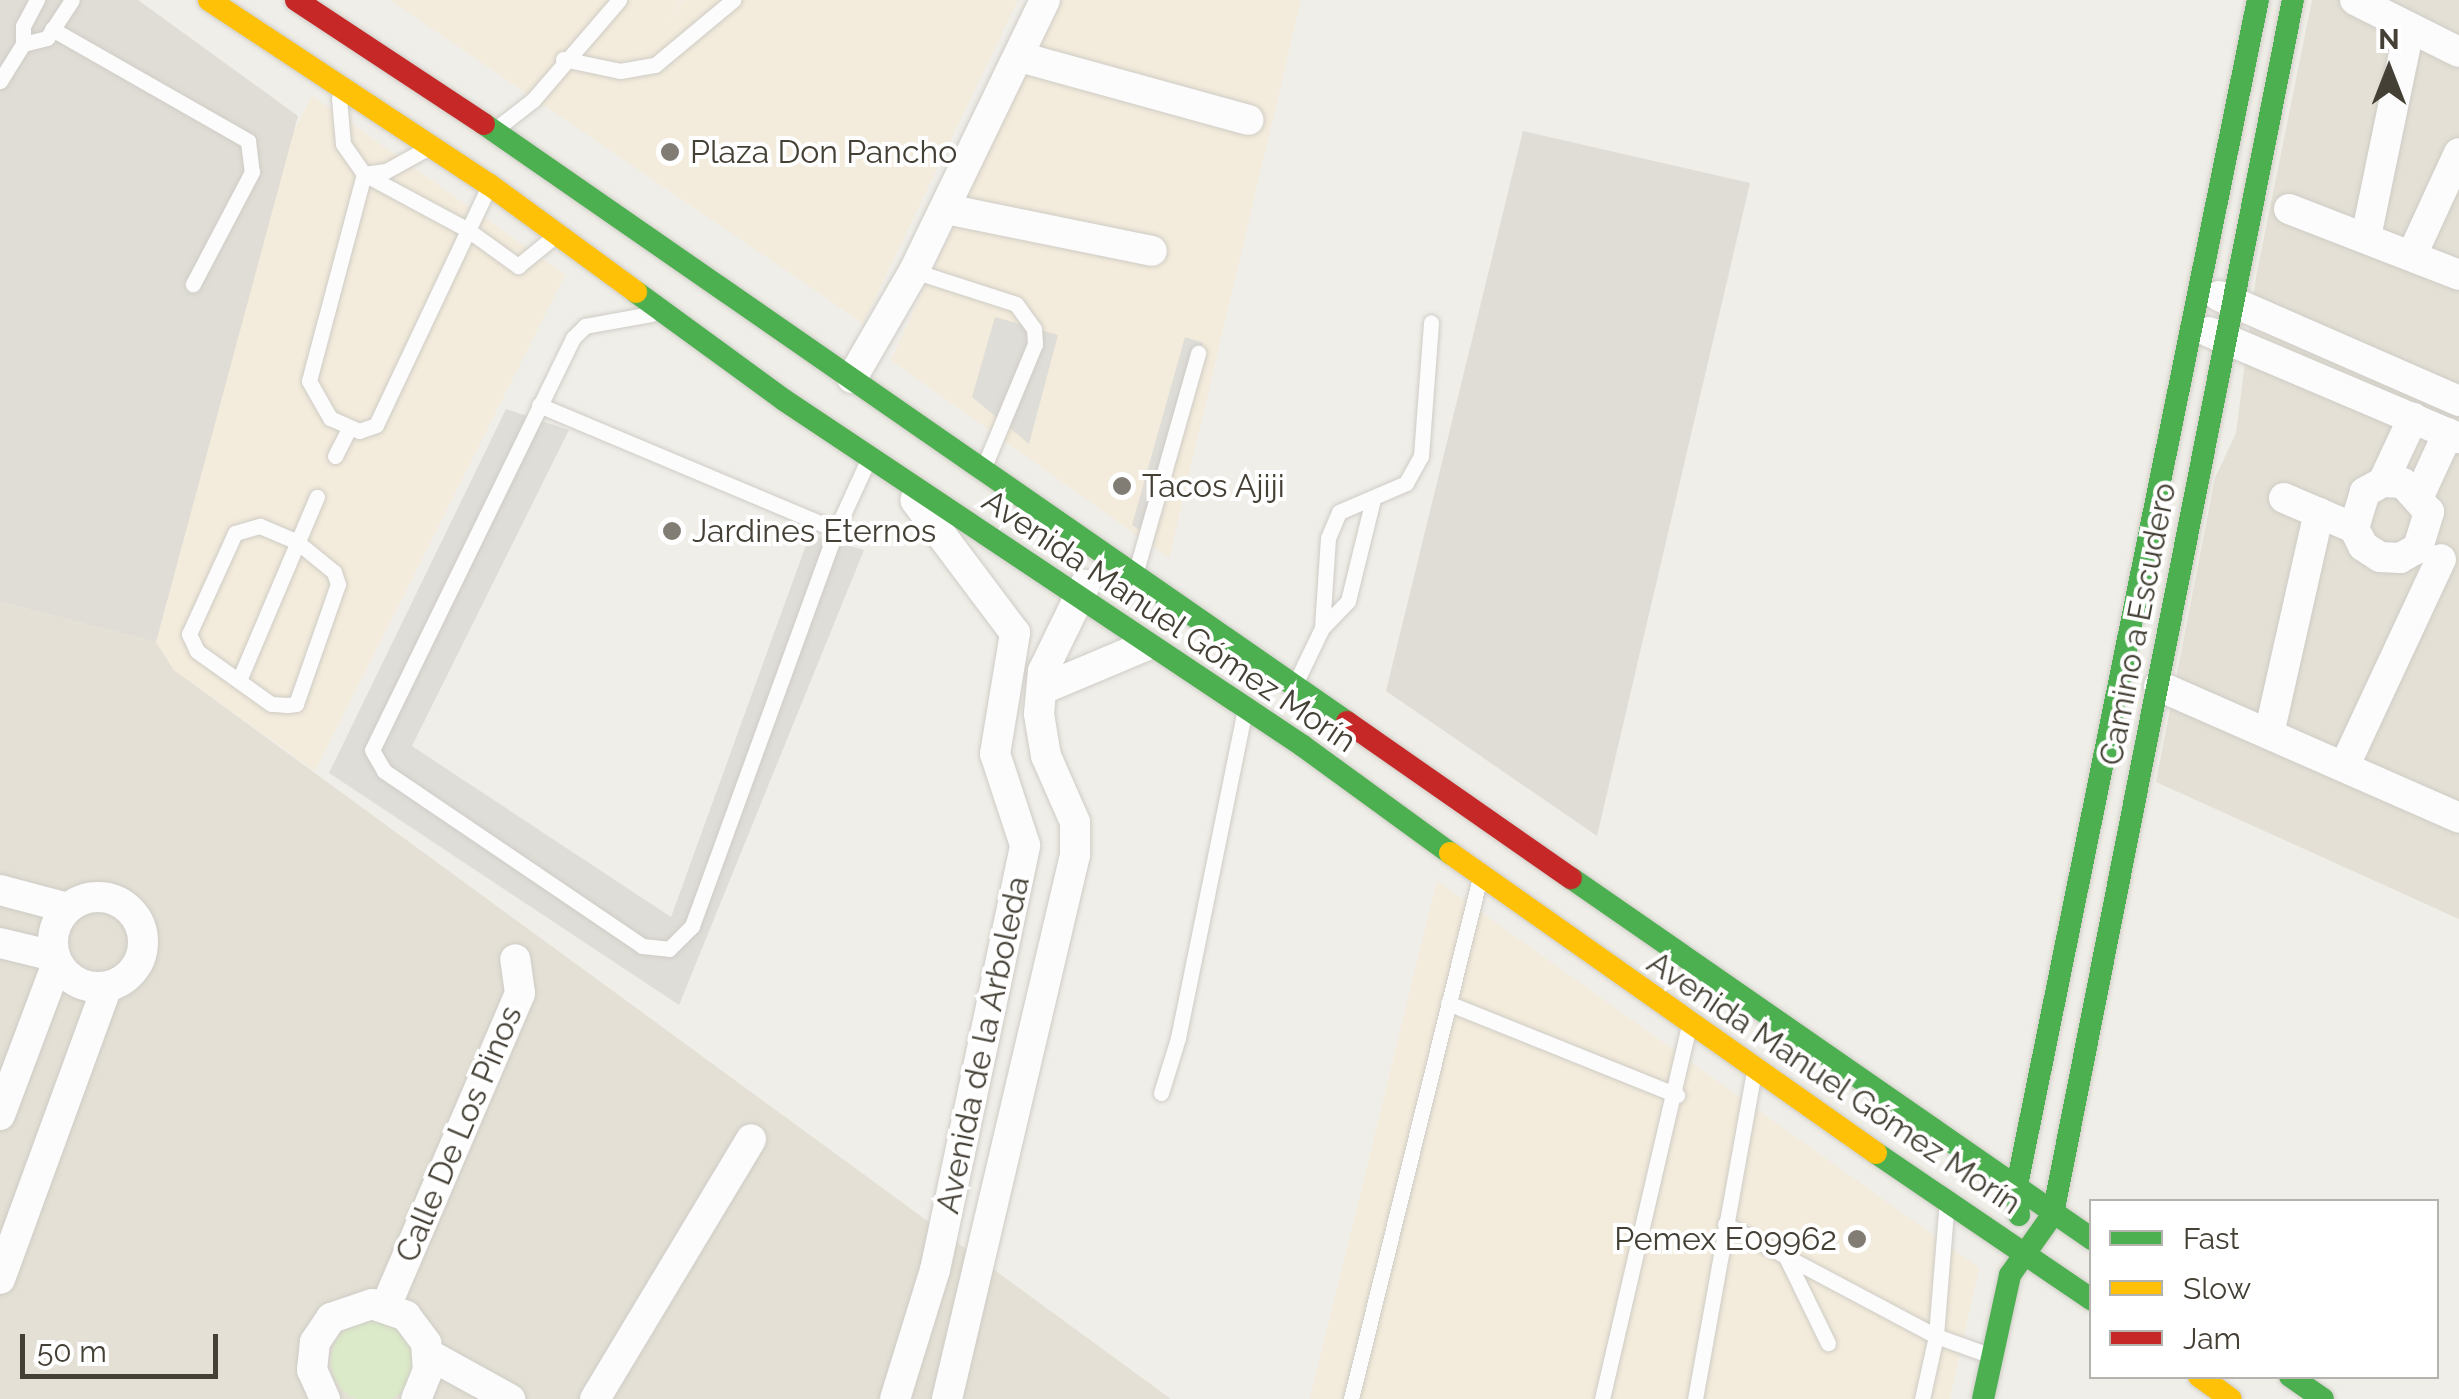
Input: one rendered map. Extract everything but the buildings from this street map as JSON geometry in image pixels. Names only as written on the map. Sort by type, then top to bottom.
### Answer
[{"type":"main road","name":"Avenida Manuel Gómez Morín","points":[[209,0],[490,185],[660,312],[901,481],[1245,709],[1688,1024],[2089,1298]]},
{"type":"main road","name":"Avenida Manuel Gómez Morín","points":[[296,0],[494,130],[981,472],[1135,574],[2016,1190],[2089,1237]]},
{"type":"main road","name":"Camino a Escudero","points":[[2022,1251],[2016,1190],[2258,0]]},
{"type":"main road","name":"Camino a Escudero","points":[[1983,1399],[2010,1275],[2022,1251],[2053,1214],[2293,0]]},
{"type":"main road","points":[[2204,1379],[2231,1399]]},
{"type":"main road","points":[[2294,1379],[2323,1399]]},
{"type":"street","points":[[852,378],[946,209],[1046,0]]},
{"type":"street","points":[[2355,0],[2459,52]]},
{"type":"street","points":[[2366,237],[2409,30]]},
{"type":"street","points":[[1020,57],[1248,120]]},
{"type":"street","points":[[2412,256],[2459,153]]},
{"type":"street","points":[[946,209],[1152,251]]},
{"type":"street","points":[[2290,209],[2459,275]]},
{"type":"street","points":[[2200,291],[2235,301],[2453,398],[2439,429],[2420,494]]},
{"type":"street","points":[[2192,326],[2439,429]]},
{"type":"street","points":[[2354,528],[2365,492],[2383,482],[2439,429]]},
{"type":"street","points":[[901,481],[1015,633],[1044,679],[1145,646]]},
{"type":"street","points":[[2345,765],[2439,558],[2430,512],[2420,494],[2403,483],[2383,482]]},
{"type":"street","points":[[2284,498],[2354,528],[2363,546],[2380,556],[2439,558]]},
{"type":"street","points":[[2269,734],[2318,513]]},
{"type":"street","name":"Avenida de la Arboleda","points":[[947,1399],[1074,855],[1074,822],[1040,732],[1044,679],[1100,552]]},
{"type":"street","name":"Avenida de la Arboleda","points":[[895,1399],[940,1243],[1025,845],[996,754],[1015,633]]},
{"type":"street","points":[[2159,686],[2459,818]]},
{"type":"street","points":[[0,890],[68,908],[111,898],[142,930],[144,944],[132,972],[107,987],[78,983],[56,959],[0,942]]},
{"type":"street","points":[[0,1115],[56,959],[54,930],[68,908]]},
{"type":"street","points":[[1013,912],[1057,922]]},
{"type":"street","name":"Calle De Los Pinos","points":[[386,1306],[520,993],[515,959]]},
{"type":"street","points":[[0,1279],[107,987]]},
{"type":"street","points":[[595,1399],[751,1138]]},
{"type":"street","points":[[940,1243],[981,1256]]},
{"type":"street","points":[[325,1399],[312,1370],[322,1329],[344,1310],[386,1306],[414,1324],[428,1354],[510,1399]]},
{"type":"street","points":[[416,1399],[428,1354]]},
{"type":"lane","points":[[0,81],[23,44],[23,26],[37,0]]},
{"type":"lane","points":[[23,44],[47,38],[72,0]]},
{"type":"lane","points":[[494,130],[533,100],[563,58],[619,0]]},
{"type":"lane","points":[[563,58],[620,71],[656,64],[732,0]]},
{"type":"lane","points":[[52,29],[248,141],[252,172],[193,284]]},
{"type":"lane","points":[[338,84],[343,144],[364,174],[468,230],[518,266],[557,232]]},
{"type":"lane","points":[[364,174],[386,171],[431,146]]},
{"type":"lane","points":[[364,174],[309,381],[330,418],[348,428],[376,425],[490,185]]},
{"type":"lane","points":[[914,271],[1016,304],[1034,329],[1035,344],[981,472]]},
{"type":"lane","points":[[660,312],[577,331],[372,750],[384,770],[642,946],[669,949],[692,926],[836,530],[869,458]]},
{"type":"lane","points":[[1322,628],[1328,538],[1339,512],[1406,483],[1420,456],[1430,322]]},
{"type":"lane","points":[[1135,574],[1198,353]]},
{"type":"lane","points":[[539,405],[836,530]]},
{"type":"lane","points":[[335,456],[348,428]]},
{"type":"lane","points":[[240,678],[317,497]]},
{"type":"lane","points":[[1294,686],[1322,628],[1348,601],[1373,499]]},
{"type":"lane","points":[[252,524],[296,541],[334,572],[338,584],[296,704],[271,704],[240,678],[197,651],[190,624],[236,532],[252,524]]},
{"type":"lane","points":[[1161,1093],[1245,709]]},
{"type":"lane","points":[[1351,1399],[1480,878]]},
{"type":"lane","points":[[1448,1003],[1676,1095]]},
{"type":"lane","points":[[1602,1399],[1676,1095],[1688,1024]]},
{"type":"lane","points":[[1695,1399],[1755,1069]]},
{"type":"lane","points":[[1922,1399],[1936,1336],[1947,1199]]},
{"type":"lane","points":[[1725,1224],[1936,1336],[1993,1356]]},
{"type":"lane","points":[[1786,1257],[1828,1343]]},
{"type":"shaded area","points":[[0,0],[138,0],[298,116],[156,642],[0,602]]},
{"type":"shaded area","points":[[390,0],[681,0],[662,32],[683,0],[1018,0],[863,323]]},
{"type":"shaded area","points":[[1059,0],[1301,0],[1169,558],[891,360]]},
{"type":"shaded area","points":[[2312,0],[2459,0],[2459,919],[2156,782],[2215,478],[2236,433],[2256,277]]},
{"type":"shaded area","points":[[312,96],[565,275],[315,771],[174,670],[156,642],[291,137]]},
{"type":"shaded area","points":[[1523,131],[1750,183],[1597,836],[1386,691]]},
{"type":"shaded area","points":[[995,317],[1058,335],[1029,444],[972,397]]},
{"type":"shaded area","points":[[1185,337],[1203,343],[1154,539],[1132,525]]},
{"type":"shaded area","points":[[506,409],[569,430],[412,746],[671,917],[810,534],[864,550],[679,1005],[329,773]]},
{"type":"shaded area","points":[[0,602],[156,642],[174,670],[1171,1399],[0,1399]]},
{"type":"shaded area","points":[[1437,881],[1979,1268],[1950,1399],[1310,1399]]},
{"type":"green space","points":[[365,1320],[381,1320],[396,1326],[408,1338],[414,1353],[412,1377],[403,1391],[389,1400],[357,1400],[343,1391],[332,1369],[332,1353],[338,1338],[350,1326]]},
{"type":"traffic: fast","points":[[2019,1215],[2016,1190],[2258,0]]},
{"type":"traffic: fast","points":[[1983,1399],[2010,1275],[2053,1214],[2293,0]]},
{"type":"traffic: fast","points":[[484,124],[1347,722]]},
{"type":"traffic: fast","points":[[636,292],[784,400],[1303,746],[1450,853]]},
{"type":"traffic: fast","points":[[1571,878],[2089,1237]]},
{"type":"traffic: fast","points":[[1876,1153],[2089,1298]]},
{"type":"traffic: fast","points":[[2294,1379],[2323,1399]]},
{"type":"traffic: slow","points":[[209,0],[490,185],[636,292]]},
{"type":"traffic: slow","points":[[1450,853],[1876,1153]]},
{"type":"traffic: slow","points":[[2203,1379],[2231,1399]]},
{"type":"traffic: jam","points":[[296,0],[484,124]]},
{"type":"traffic: jam","points":[[1347,722],[1571,878]]},
{"type":"place","name":"Plaza Don Pancho","points":[[670,152]]},
{"type":"place","name":"Tacos Ajiji","points":[[1122,486]]},
{"type":"place","name":"Jardines Eternos","points":[[672,531]]},
{"type":"place","name":"Pemex E09962","points":[[1857,1239]]}]
